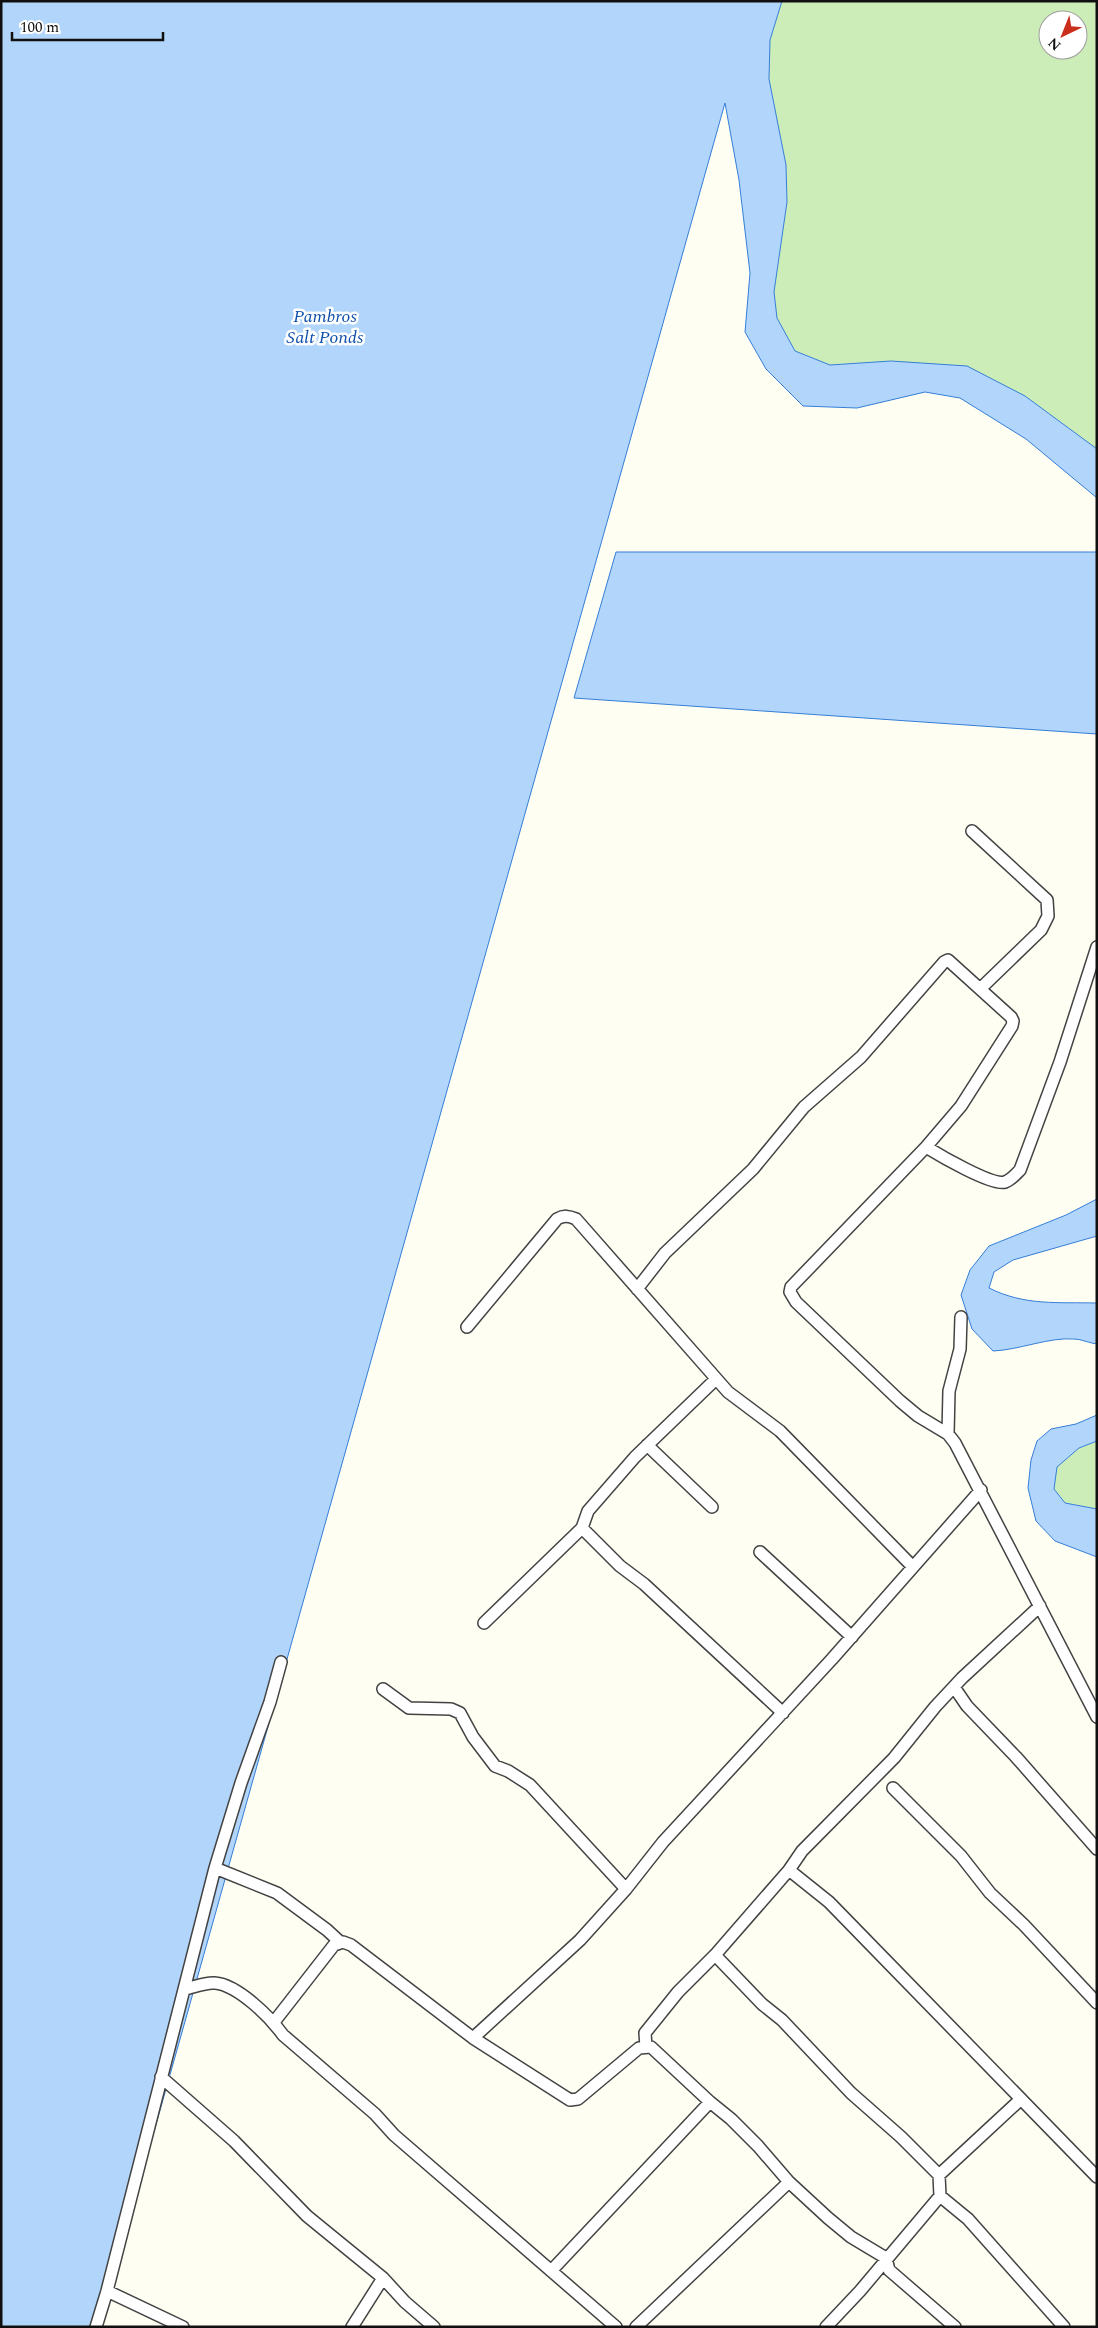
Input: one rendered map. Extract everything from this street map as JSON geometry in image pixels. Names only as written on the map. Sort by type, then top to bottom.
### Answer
[{"type":"street","points":[[972,831],[1047,900],[1048,916],[1041,930],[980,989]]},
{"type":"street","points":[[926,1147],[961,1167],[998,1182],[1009,1180],[1020,1170],[1060,1062],[1097,947]]},
{"type":"street","points":[[637,1289],[665,1254],[753,1169],[804,1107],[861,1057],[944,962],[948,960],[980,989],[1010,1017],[1013,1021],[1012,1026],[961,1106],[926,1147],[791,1287],[790,1292],[796,1302],[906,1406],[918,1416],[948,1434],[955,1443],[1097,1717]]},
{"type":"street","points":[[467,1327],[551,1226],[562,1216],[571,1216],[576,1219],[728,1392],[780,1431],[913,1567]]},
{"type":"street","points":[[948,1434],[949,1391],[960,1349],[961,1317]]},
{"type":"street","points":[[484,1623],[582,1528],[588,1511],[647,1445],[716,1379]]},
{"type":"street","points":[[647,1445],[712,1507]]},
{"type":"street","points":[[473,2038],[580,1940],[626,1889],[663,1842],[852,1637],[981,1490]]},
{"type":"street","points":[[582,1528],[620,1566],[644,1584],[783,1713]]},
{"type":"street","points":[[760,1552],[852,1637]]},
{"type":"street","points":[[646,2047],[644,2033],[678,1992],[715,1955],[789,1870],[802,1851],[894,1758],[935,1707],[954,1687],[1040,1606]]},
{"type":"street","points":[[96,2327],[107,2291],[215,1868],[241,1782],[270,1702],[281,1662]]},
{"type":"street","points":[[954,1687],[967,1706],[1016,1757],[1097,1849]]},
{"type":"street","points":[[383,1689],[408,1708],[451,1709],[460,1714],[472,1737],[495,1766],[508,1770],[530,1785],[626,1889]]},
{"type":"street","points":[[893,1788],[960,1856],[990,1893],[1024,1924],[1097,2003]]},
{"type":"street","points":[[215,1868],[277,1893],[340,1942],[351,1945],[473,2038],[570,2100],[578,2099],[631,2053],[646,2047],[657,2051],[710,2102],[731,2119],[758,2146],[789,2182],[851,2237],[886,2258],[889,2270],[955,2327]]},
{"type":"street","points":[[789,1870],[830,1902],[1097,2177]]},
{"type":"street","points":[[274,2022],[334,1945],[340,1942]]},
{"type":"street","points":[[715,1955],[762,2004],[782,2020],[851,2093],[901,2137],[939,2175],[940,2196],[860,2291],[826,2327]]},
{"type":"street","points":[[185,1989],[215,1982],[233,1989],[274,2022],[283,2035],[551,2272],[616,2327]]},
{"type":"street","points":[[161,2077],[234,2142],[307,2216],[384,2278],[405,2302],[434,2327]]},
{"type":"street","points":[[939,2175],[1021,2099]]},
{"type":"street","points":[[551,2272],[710,2102]]},
{"type":"street","points":[[636,2327],[789,2182]]},
{"type":"street","points":[[940,2196],[968,2219],[1064,2327]]},
{"type":"street","points":[[352,2327],[384,2278]]},
{"type":"street","points":[[107,2291],[183,2327]]},
{"type":"green space","points":[[782,1],[1097,1],[1097,449],[1025,396],[891,361],[830,365],[795,351],[777,318],[774,292],[787,202],[786,165],[769,79],[770,40]]},
{"type":"green space","points":[[1097,1441],[1097,1509],[1065,1503],[1054,1489],[1057,1467],[1079,1448]]},
{"type":"water","name":"Pambros Salt Ponds","points":[[1,1],[782,1],[770,40],[769,79],[786,165],[787,202],[774,292],[777,318],[795,351],[830,365],[891,361],[967,366],[1025,396],[1097,449],[1097,498],[1026,439],[960,398],[925,392],[857,408],[803,406],[766,369],[745,332],[750,273],[739,180],[725,103],[99,2327],[1,2327]]},
{"type":"water","points":[[616,552],[1097,552],[1097,734],[574,698]]},
{"type":"water","points":[[1097,1199],[1097,1236],[1013,1260],[994,1272],[989,1288],[1016,1298],[1042,1302],[1097,1303],[1097,1344],[1077,1339],[1064,1339],[993,1351],[972,1329],[961,1295],[970,1270],[989,1246],[1066,1215]]},
{"type":"water","points":[[1097,1415],[1097,1441],[1079,1448],[1057,1467],[1054,1489],[1065,1503],[1097,1509],[1097,1557],[1055,1541],[1036,1521],[1028,1488],[1031,1460],[1037,1441],[1051,1429],[1076,1424]]}]
